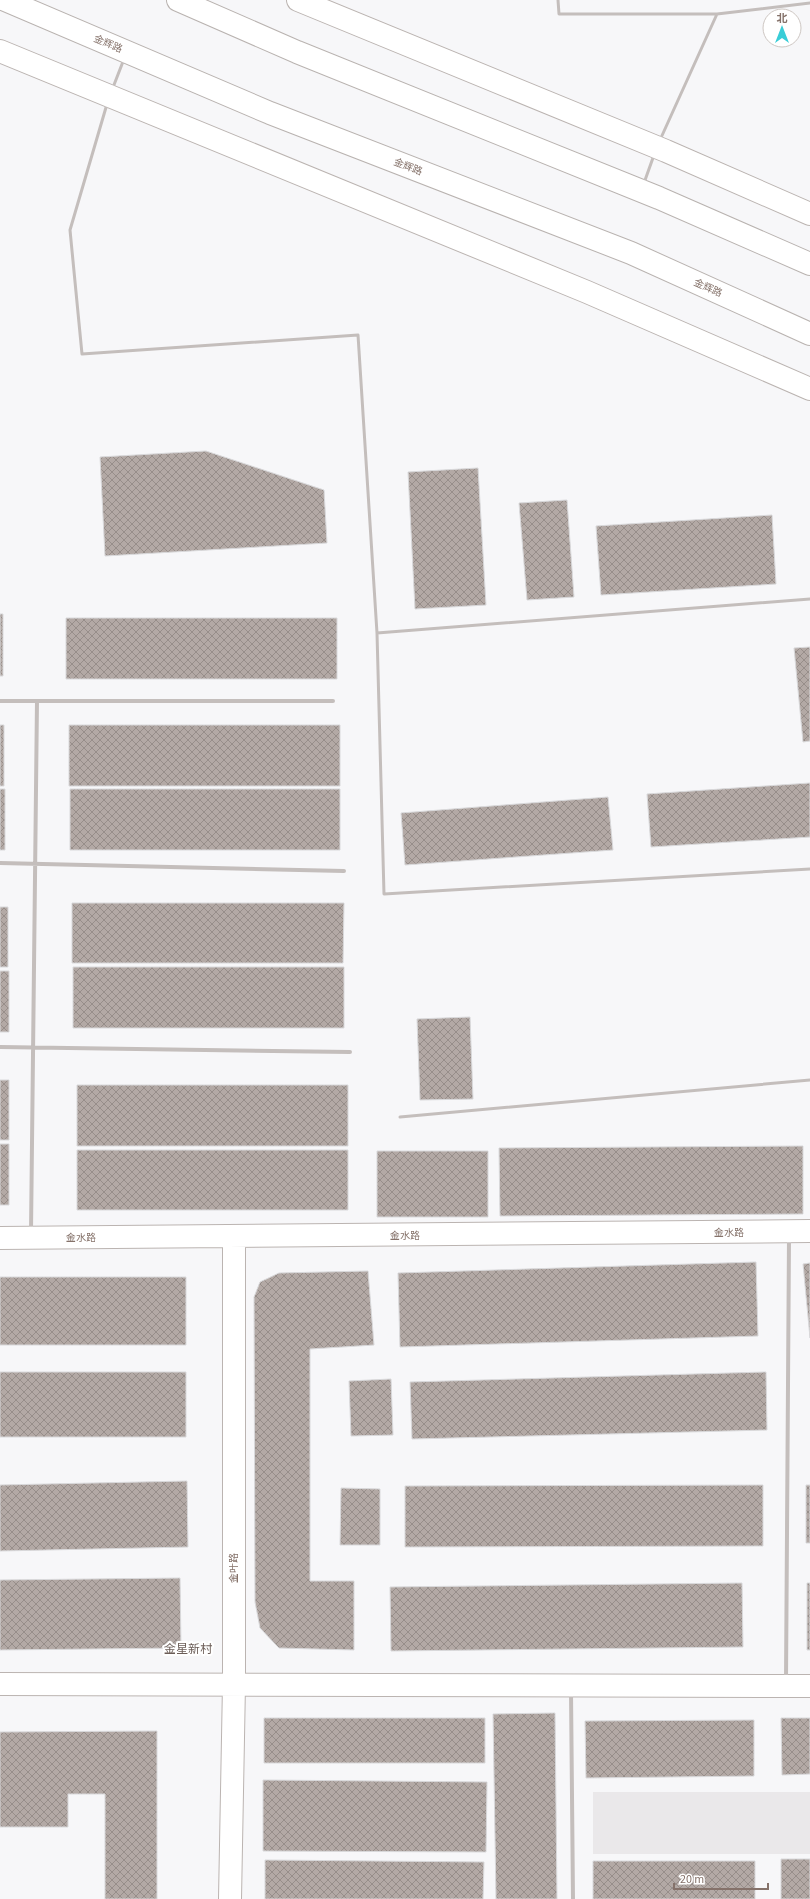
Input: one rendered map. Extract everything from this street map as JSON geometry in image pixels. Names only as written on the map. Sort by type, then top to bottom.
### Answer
[{"type":"street","name":"金辉路","points":[[5,0],[270,113],[631,253],[810,334]]},
{"type":"street","points":[[178,0],[298,52],[641,191],[810,264]]},
{"type":"street","points":[[298,0],[657,148],[810,214]]},
{"type":"street","points":[[0,52],[587,292],[810,389]]},
{"type":"street","points":[[0,700],[333,701]]},
{"type":"street","points":[[31,1238],[37,701]]},
{"type":"street","points":[[0,864],[344,871]]},
{"type":"street","points":[[0,1047],[350,1052]]},
{"type":"street","points":[[786,1686],[799,1232]]},
{"type":"street","name":"金水路","points":[[0,1238],[799,1232]]},
{"type":"street","name":"金叶路","points":[[230,1899],[234,1684],[234,1237]]},
{"type":"street","points":[[0,1684],[810,1686]]},
{"type":"street","points":[[571,1686],[573,1899]]},
{"type":"lane","points":[[558,0],[559,14],[717,14],[810,3]]},
{"type":"lane","points":[[641,191],[657,148],[717,14]]},
{"type":"lane","points":[[126,52],[109,96],[70,230],[82,354],[358,334],[377,633],[384,894],[810,869]]},
{"type":"lane","points":[[377,633],[810,600]]},
{"type":"lane","points":[[400,1118],[810,1080]]},
{"type":"shaded area","points":[[593,1792],[810,1792],[810,1854],[593,1854]]},
{"type":"building","points":[[206,451],[324,490],[327,543],[105,556],[100,457]]},
{"type":"building","points":[[478,468],[486,605],[415,609],[408,472]]},
{"type":"building","points":[[567,500],[574,597],[527,600],[519,503]]},
{"type":"building","points":[[772,515],[776,584],[601,595],[596,526]]},
{"type":"building","points":[[0,614],[3,614],[3,676],[0,676]]},
{"type":"building","points":[[66,618],[337,618],[337,679],[66,679]]},
{"type":"building","points":[[810,647],[810,741],[803,742],[794,648]]},
{"type":"building","points":[[0,725],[4,725],[4,786],[0,786]]},
{"type":"building","points":[[69,725],[340,725],[340,786],[69,786]]},
{"type":"building","points":[[810,783],[810,837],[651,847],[647,794]]},
{"type":"building","points":[[0,789],[5,789],[5,850],[0,850]]},
{"type":"building","points":[[70,789],[340,789],[340,850],[70,850]]},
{"type":"building","points":[[608,797],[613,850],[405,865],[401,813]]},
{"type":"building","points":[[72,903],[344,903],[343,963],[72,963]]},
{"type":"building","points":[[0,907],[8,907],[8,967],[0,967]]},
{"type":"building","points":[[73,967],[344,967],[344,1028],[73,1028]]},
{"type":"building","points":[[0,971],[9,971],[9,1032],[0,1032]]},
{"type":"building","points":[[470,1017],[473,1099],[420,1100],[417,1019]]},
{"type":"building","points":[[0,1080],[9,1080],[9,1140],[0,1140]]},
{"type":"building","points":[[77,1085],[348,1085],[348,1146],[77,1146]]},
{"type":"building","points":[[0,1144],[9,1144],[9,1205],[0,1205]]},
{"type":"building","points":[[803,1146],[803,1214],[500,1216],[499,1148]]},
{"type":"building","points":[[77,1150],[348,1150],[348,1210],[77,1210]]},
{"type":"building","points":[[377,1151],[488,1151],[488,1217],[377,1217]]},
{"type":"building","points":[[756,1262],[758,1336],[400,1347],[398,1273]]},
{"type":"building","points":[[810,1263],[810,1338],[803,1264]]},
{"type":"building","points":[[368,1271],[374,1345],[310,1349],[310,1581],[354,1581],[354,1650],[279,1648],[260,1628],[255,1602],[254,1297],[260,1282],[279,1273]]},
{"type":"building","points":[[0,1277],[186,1277],[186,1345],[0,1345]]},
{"type":"building","points":[[0,1372],[186,1372],[186,1437],[0,1437]]},
{"type":"building","points":[[766,1372],[767,1430],[412,1439],[410,1382]]},
{"type":"building","points":[[391,1379],[393,1435],[351,1436],[349,1381]]},
{"type":"building","points":[[187,1481],[188,1547],[0,1551],[0,1485]]},
{"type":"building","points":[[763,1485],[763,1546],[405,1547],[405,1486]]},
{"type":"building","points":[[806,1485],[810,1485],[810,1543],[806,1543]]},
{"type":"building","points":[[341,1488],[380,1489],[380,1545],[340,1545]]},
{"type":"building","points":[[180,1578],[181,1648],[0,1650],[0,1580]]},
{"type":"building","points":[[742,1583],[743,1647],[391,1651],[390,1587]]},
{"type":"building","points":[[807,1583],[810,1583],[810,1650],[807,1650]]},
{"type":"building","points":[[555,1713],[557,1899],[496,1899],[493,1714]]},
{"type":"building","points":[[264,1718],[485,1718],[485,1763],[264,1763]]},
{"type":"building","points":[[781,1718],[810,1718],[810,1774],[782,1775]]},
{"type":"building","points":[[754,1720],[754,1776],[586,1778],[585,1721]]},
{"type":"building","points":[[157,1731],[157,1899],[105,1899],[105,1794],[68,1794],[68,1827],[0,1827],[0,1732]]},
{"type":"building","points":[[263,1780],[487,1782],[486,1852],[263,1851]]},
{"type":"building","points":[[781,1859],[810,1859],[810,1899],[781,1899]]},
{"type":"building","points":[[265,1860],[484,1862],[483,1899],[265,1899]]},
{"type":"building","points":[[593,1861],[755,1861],[755,1899],[593,1899]]},
{"type":"district","name":"金星新村","points":[[188,1649]]}]
